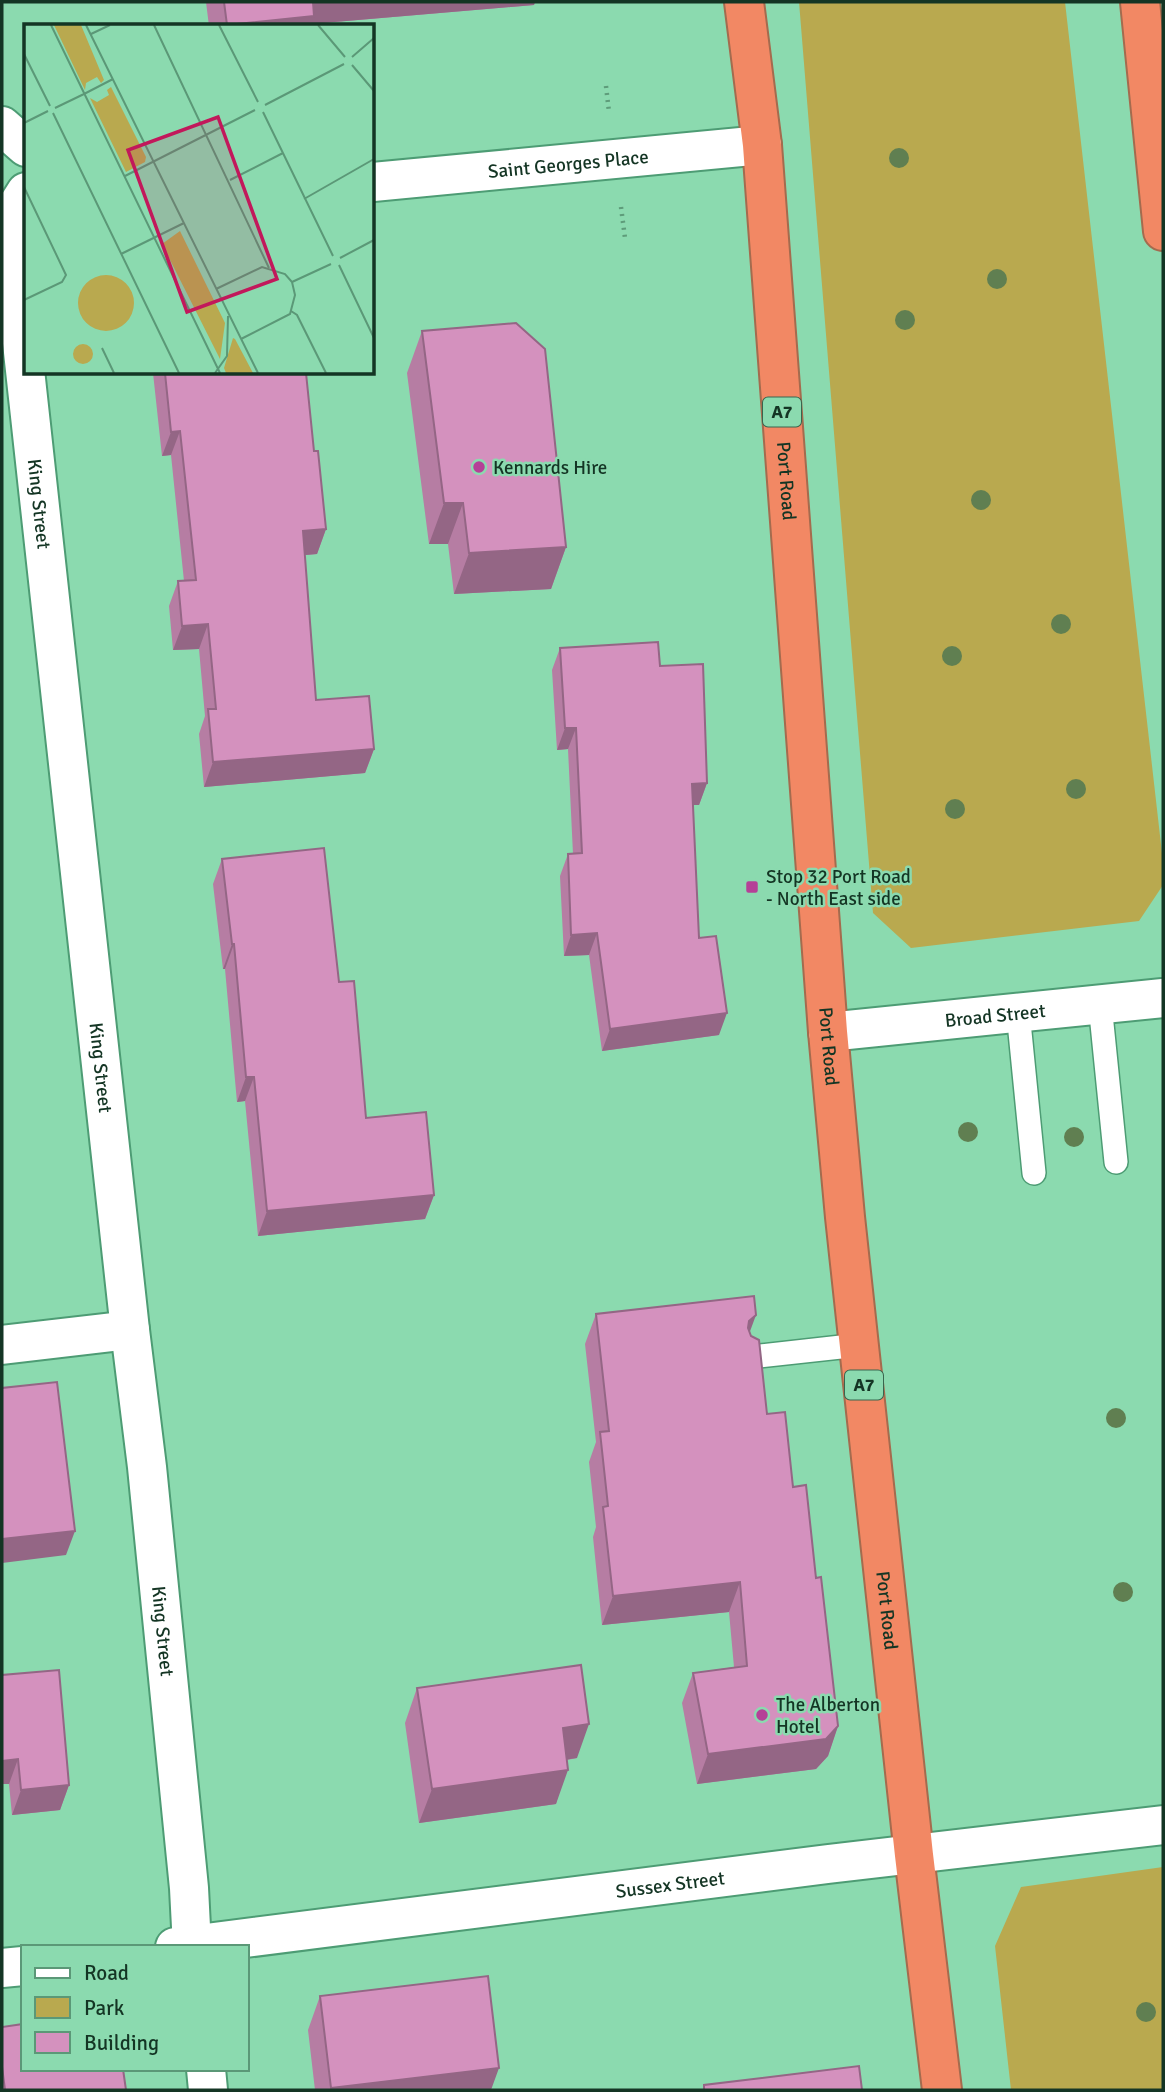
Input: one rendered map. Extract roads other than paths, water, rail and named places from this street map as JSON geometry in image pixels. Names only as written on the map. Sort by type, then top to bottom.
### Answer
[{"type":"highway","name":"Port Road","points":[[744,2],[762,145],[828,1032],[914,1855],[943,2090]]},
{"type":"highway","points":[[1140,2],[1163,231]]},
{"type":"street","points":[[2,126],[24,145]]},
{"type":"street","name":"Saint Georges Place","points":[[374,182],[762,145]]},
{"type":"street","name":"King Street","points":[[24,195],[14,211],[11,242],[24,361]]},
{"type":"street","name":"King Street","points":[[25,374],[130,1330],[149,1481],[190,1888],[187,1945]]},
{"type":"street","name":"Broad Street","points":[[828,1032],[1163,998]]},
{"type":"street","points":[[2,1345],[130,1330]]},
{"type":"street","name":"Sussex Street","points":[[195,1945],[828,1864],[1163,1825]]},
{"type":"street","points":[[2,1968],[21,1966]]},
{"type":"street","points":[[206,2071],[208,2090]]},
{"type":"lane","points":[[1100,1004],[1116,1162]]},
{"type":"lane","points":[[1018,1012],[1034,1173]]},
{"type":"lane","points":[[751,1357],[859,1345]]},
{"type":"place","name":"Kennards Hire","points":[[479,467]]},
{"type":"place","name":"Stop 32 Port Road - North East side","points":[[752,887]]},
{"type":"place","name":"The Alberton Hotel","points":[[762,1715]]}]
